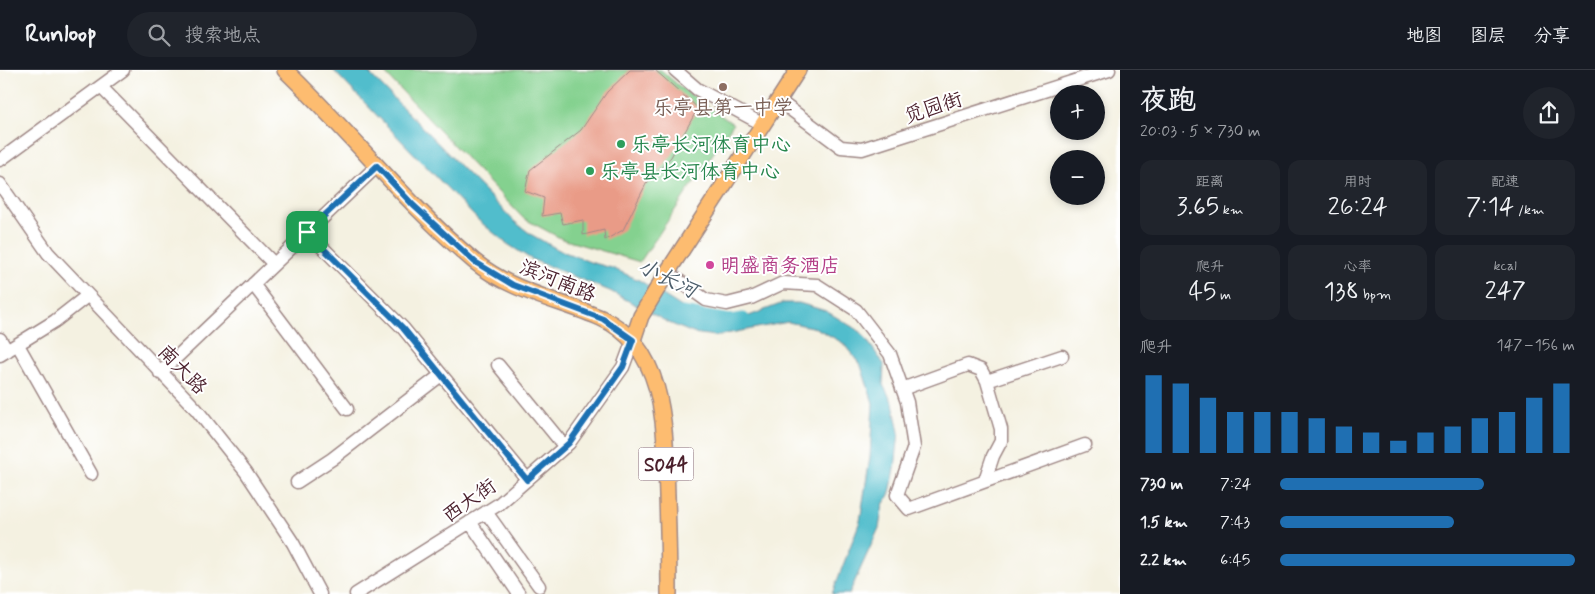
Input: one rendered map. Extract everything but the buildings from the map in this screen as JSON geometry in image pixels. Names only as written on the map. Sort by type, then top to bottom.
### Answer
[{"type":"main road","name":"滨河南路","points":[[285,70],[413,205],[475,262],[513,285],[603,319],[633,340],[645,359],[657,388],[665,424],[669,594]]},
{"type":"main road","points":[[633,340],[641,316],[665,276],[798,70]]},
{"type":"street","points":[[0,160],[123,70]]},
{"type":"street","points":[[675,70],[697,89],[762,124]]},
{"type":"street","name":"觅园街","points":[[778,100],[841,147],[862,149],[1110,70]]},
{"type":"street","points":[[100,87],[274,264]]},
{"type":"street","points":[[160,373],[377,166]]},
{"type":"street","name":"南大路","points":[[0,184],[48,253],[196,409],[246,472],[293,543],[320,594]]},
{"type":"street","points":[[307,232],[403,328],[527,480]]},
{"type":"street","points":[[665,276],[706,300],[728,304],[751,298],[784,283],[817,285],[856,310],[890,354],[907,402],[914,447],[897,495],[909,509],[1085,445]]},
{"type":"street","points":[[254,284],[347,409]]},
{"type":"street","points":[[8,350],[55,321],[87,296]]},
{"type":"street","points":[[0,339],[91,474]]},
{"type":"street","name":"西大街","points":[[356,594],[486,512],[565,447],[623,367],[633,340]]},
{"type":"street","points":[[987,381],[1062,356]]},
{"type":"street","points":[[498,365],[565,447]]},
{"type":"street","points":[[902,389],[968,365],[981,370],[987,381],[1000,429],[1001,441],[993,456],[986,480]]},
{"type":"street","points":[[296,482],[332,459],[441,375]]},
{"type":"street","points":[[486,512],[539,586]]},
{"type":"street","points":[[470,522],[518,594]]},
{"type":"green space","name":"乐亭县长河体育中心","points":[[382,70],[661,70],[679,86],[733,124],[640,262],[562,239],[523,218]]},
{"type":"water","points":[[333,70],[366,70],[515,222],[532,235],[559,250],[612,268],[639,280],[685,309],[706,319],[723,321],[741,319],[783,303],[799,303],[826,311],[861,332],[884,364],[883,385],[893,403],[899,432],[890,493],[883,505],[879,528],[849,594],[832,594],[860,521],[870,457],[873,403],[861,366],[843,343],[816,328],[788,322],[715,336],[693,333],[669,323],[610,291],[531,259],[506,243],[478,220]]},
{"type":"waterway","name":"小长河","points":[[682,314],[730,322],[743,320]]},
{"type":"place","name":"乐亭县第一中学","points":[[723,87]]},
{"type":"place","name":"乐亭长河体育中心","points":[[621,144]]},
{"type":"place","name":"乐亭县长河体育中心","points":[[590,171]]},
{"type":"place","name":"明盛商务酒店","points":[[710,265]]},
{"type":"route","points":[[377,166],[413,205],[475,262],[513,285],[603,319],[633,340],[623,367],[569,443],[527,480],[403,328],[307,232],[377,166]]}]
